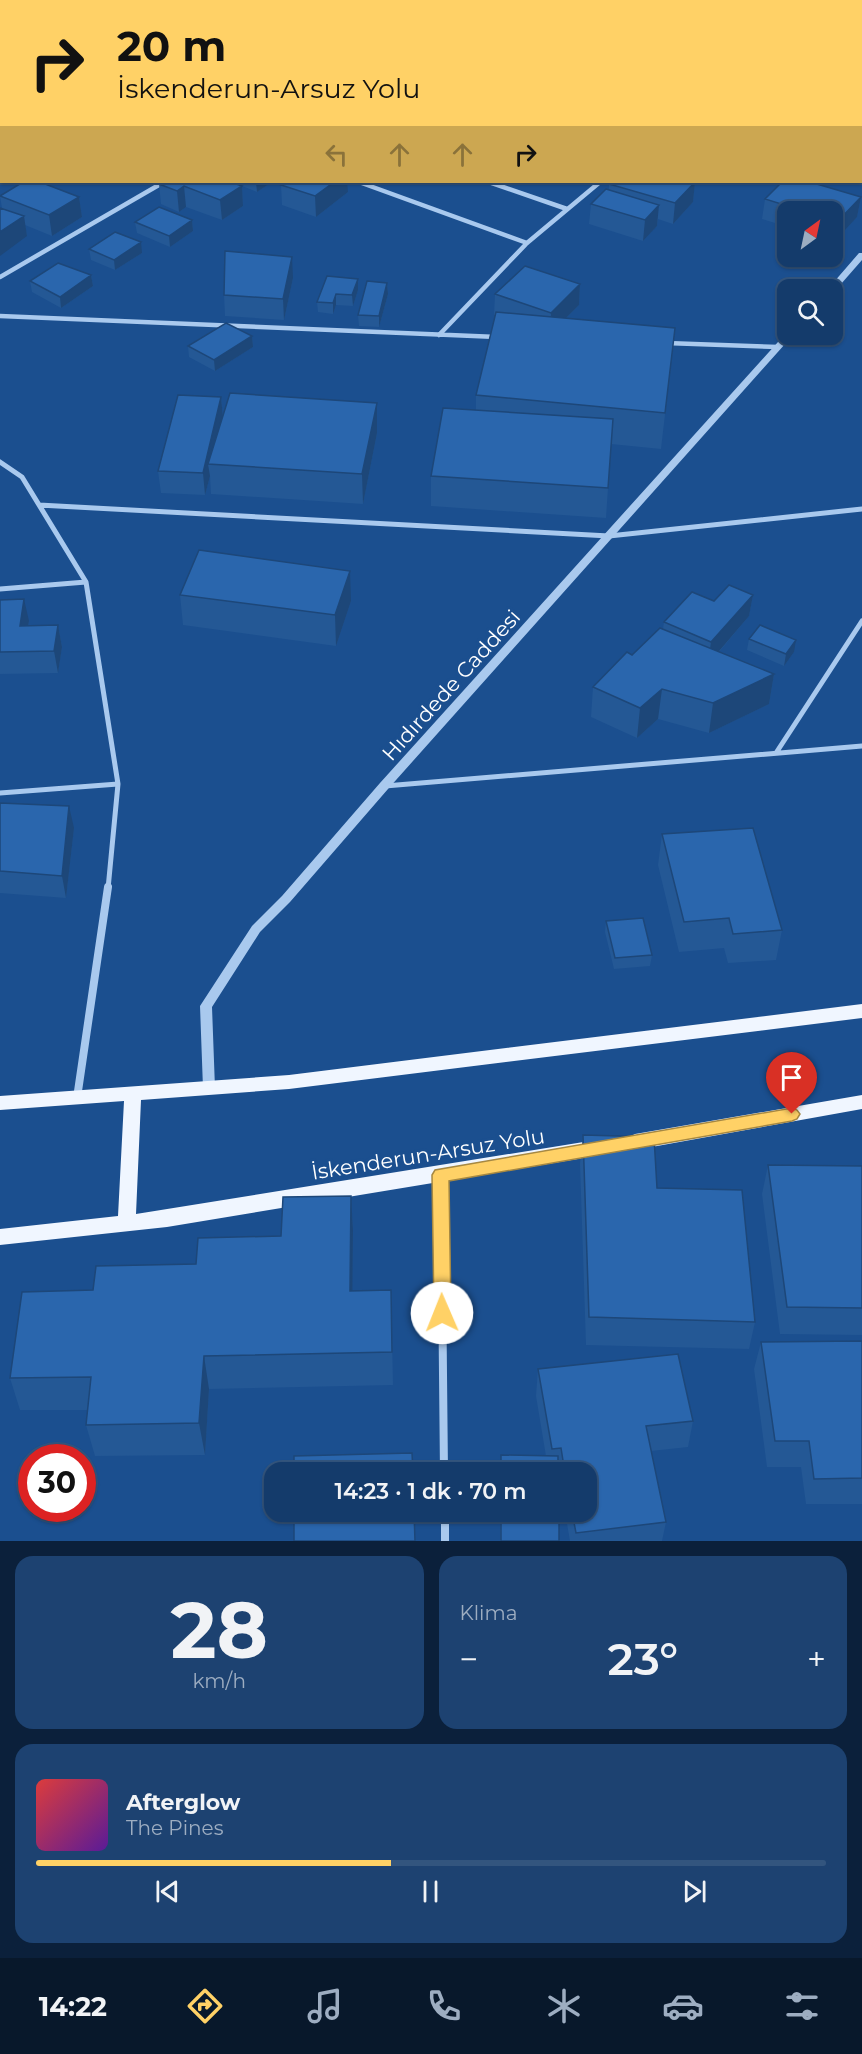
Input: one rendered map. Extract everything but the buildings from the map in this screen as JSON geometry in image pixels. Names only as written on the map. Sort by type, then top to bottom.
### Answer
[{"type":"main road","points":[[0,1103],[289,1082],[862,1011]]},
{"type":"main road","points":[[127,1222],[133,1094]]},
{"type":"main road","name":"İskenderun-Arsuz Yolu","points":[[0,1237],[167,1219],[441,1175],[862,1102]]},
{"type":"street","points":[[0,278],[162,183]]},
{"type":"street","points":[[362,183],[527,243]]},
{"type":"street","points":[[492,183],[567,209]]},
{"type":"street","points":[[439,335],[527,243],[599,183]]},
{"type":"street","points":[[841,279],[862,255]]},
{"type":"street","points":[[0,316],[509,338]]},
{"type":"street","points":[[661,343],[778,347]]},
{"type":"street","name":"Hıdırdede Caddesi","points":[[209,1089],[206,1006],[256,929],[286,899],[384,786],[778,347]]},
{"type":"street","points":[[0,462],[22,477],[86,582],[118,784],[107,898],[78,1098]]},
{"type":"street","points":[[39,505],[609,536],[862,509]]},
{"type":"street","points":[[0,589],[86,582]]},
{"type":"street","points":[[776,753],[862,621]]},
{"type":"street","points":[[384,786],[862,746]]},
{"type":"street","points":[[0,793],[118,784]]},
{"type":"street","points":[[441,1175],[444,1462]]},
{"type":"street","points":[[445,1522],[445,1541]]},
{"type":"route","points":[[442,1313],[441,1175],[792,1114]]}]
